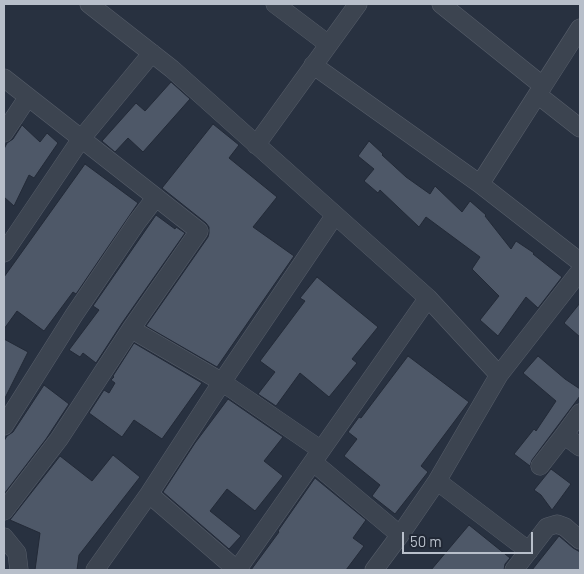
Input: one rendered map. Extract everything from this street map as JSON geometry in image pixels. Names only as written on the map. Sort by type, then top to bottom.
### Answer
[{"type":"street","points":[[90,4],[172,69],[428,298],[499,375]]},
{"type":"street","points":[[275,4],[328,44]]},
{"type":"street","points":[[256,144],[358,4]]},
{"type":"street","points":[[441,4],[540,90],[580,128]]},
{"type":"street","points":[[480,184],[580,28]]},
{"type":"street","points":[[5,248],[81,139],[152,53]]},
{"type":"street","points":[[313,65],[480,184],[580,262]]},
{"type":"street","points":[[4,78],[199,231],[59,438],[4,511]]},
{"type":"street","points":[[4,133],[28,97]]},
{"type":"street","points":[[4,426],[74,315],[156,197]]},
{"type":"street","points":[[96,570],[149,494],[335,215]]},
{"type":"street","points":[[374,570],[437,481],[499,375],[580,271]]},
{"type":"street","points":[[149,494],[237,570],[428,298]]},
{"type":"street","points":[[131,329],[222,382],[317,456],[400,535]]},
{"type":"street","points":[[540,466],[580,412]]},
{"type":"street","points":[[564,435],[580,447]]},
{"type":"street","points":[[437,481],[529,551]]},
{"type":"street","points":[[514,570],[547,527],[556,524],[565,528],[580,540]]},
{"type":"street","points":[[4,537],[17,553],[19,570]]},
{"type":"building","points":[[171,82],[190,99],[143,152],[128,138],[115,152],[102,141],[136,103],[145,111]]},
{"type":"building","points":[[213,124],[239,145],[229,158],[277,197],[253,227],[294,256],[217,367],[146,326],[208,237],[209,227],[206,223],[162,188]]},
{"type":"building","points":[[22,125],[40,142],[47,133],[58,143],[34,178],[29,175],[14,206],[4,197],[4,149]]},
{"type":"building","points":[[369,141],[406,177],[430,194],[435,186],[462,212],[470,201],[486,215],[511,249],[516,241],[534,253],[562,277],[538,308],[526,297],[498,336],[480,320],[499,296],[472,269],[480,257],[426,217],[419,227],[380,190],[378,193],[364,181],[374,169],[358,156]]},
{"type":"building","points":[[85,164],[138,203],[76,294],[73,292],[44,331],[17,311],[4,329],[4,277]]},
{"type":"building","points":[[156,215],[175,229],[176,227],[185,233],[96,363],[83,353],[80,357],[69,350],[99,310],[93,306]]},
{"type":"building","points":[[317,277],[378,327],[352,359],[357,363],[329,397],[300,373],[276,406],[258,394],[275,372],[260,361],[305,301],[300,298]]},
{"type":"building","points":[[580,303],[580,337],[564,323]]},
{"type":"building","points":[[4,339],[28,352],[4,400]]},
{"type":"building","points":[[134,343],[202,383],[162,439],[134,420],[122,437],[89,413],[104,390],[109,393],[115,383],[111,380],[113,376]]},
{"type":"building","points":[[408,356],[469,402],[421,466],[428,472],[395,514],[372,496],[380,485],[344,456],[357,439],[348,432],[359,417],[361,418]]},
{"type":"building","points":[[538,356],[580,389],[580,396],[532,460],[530,466],[514,454],[534,429],[536,431],[556,401],[523,373]]},
{"type":"building","points":[[44,385],[69,404],[46,439],[4,494],[4,441],[13,432]]},
{"type":"building","points":[[228,399],[283,437],[264,461],[283,476],[255,511],[227,489],[210,511],[241,536],[229,549],[163,492],[195,443]]},
{"type":"building","points":[[113,455],[140,477],[79,555],[77,570],[35,570],[40,533],[10,520],[60,456],[92,481]]},
{"type":"building","points":[[551,469],[571,484],[552,510],[541,495],[534,490]]},
{"type":"building","points":[[315,478],[366,520],[353,538],[364,546],[346,570],[251,570],[279,532]]},
{"type":"building","points":[[469,525],[510,558],[505,564],[504,570],[431,570]]},
{"type":"building","points":[[559,536],[580,552],[580,570],[532,570]]}]
